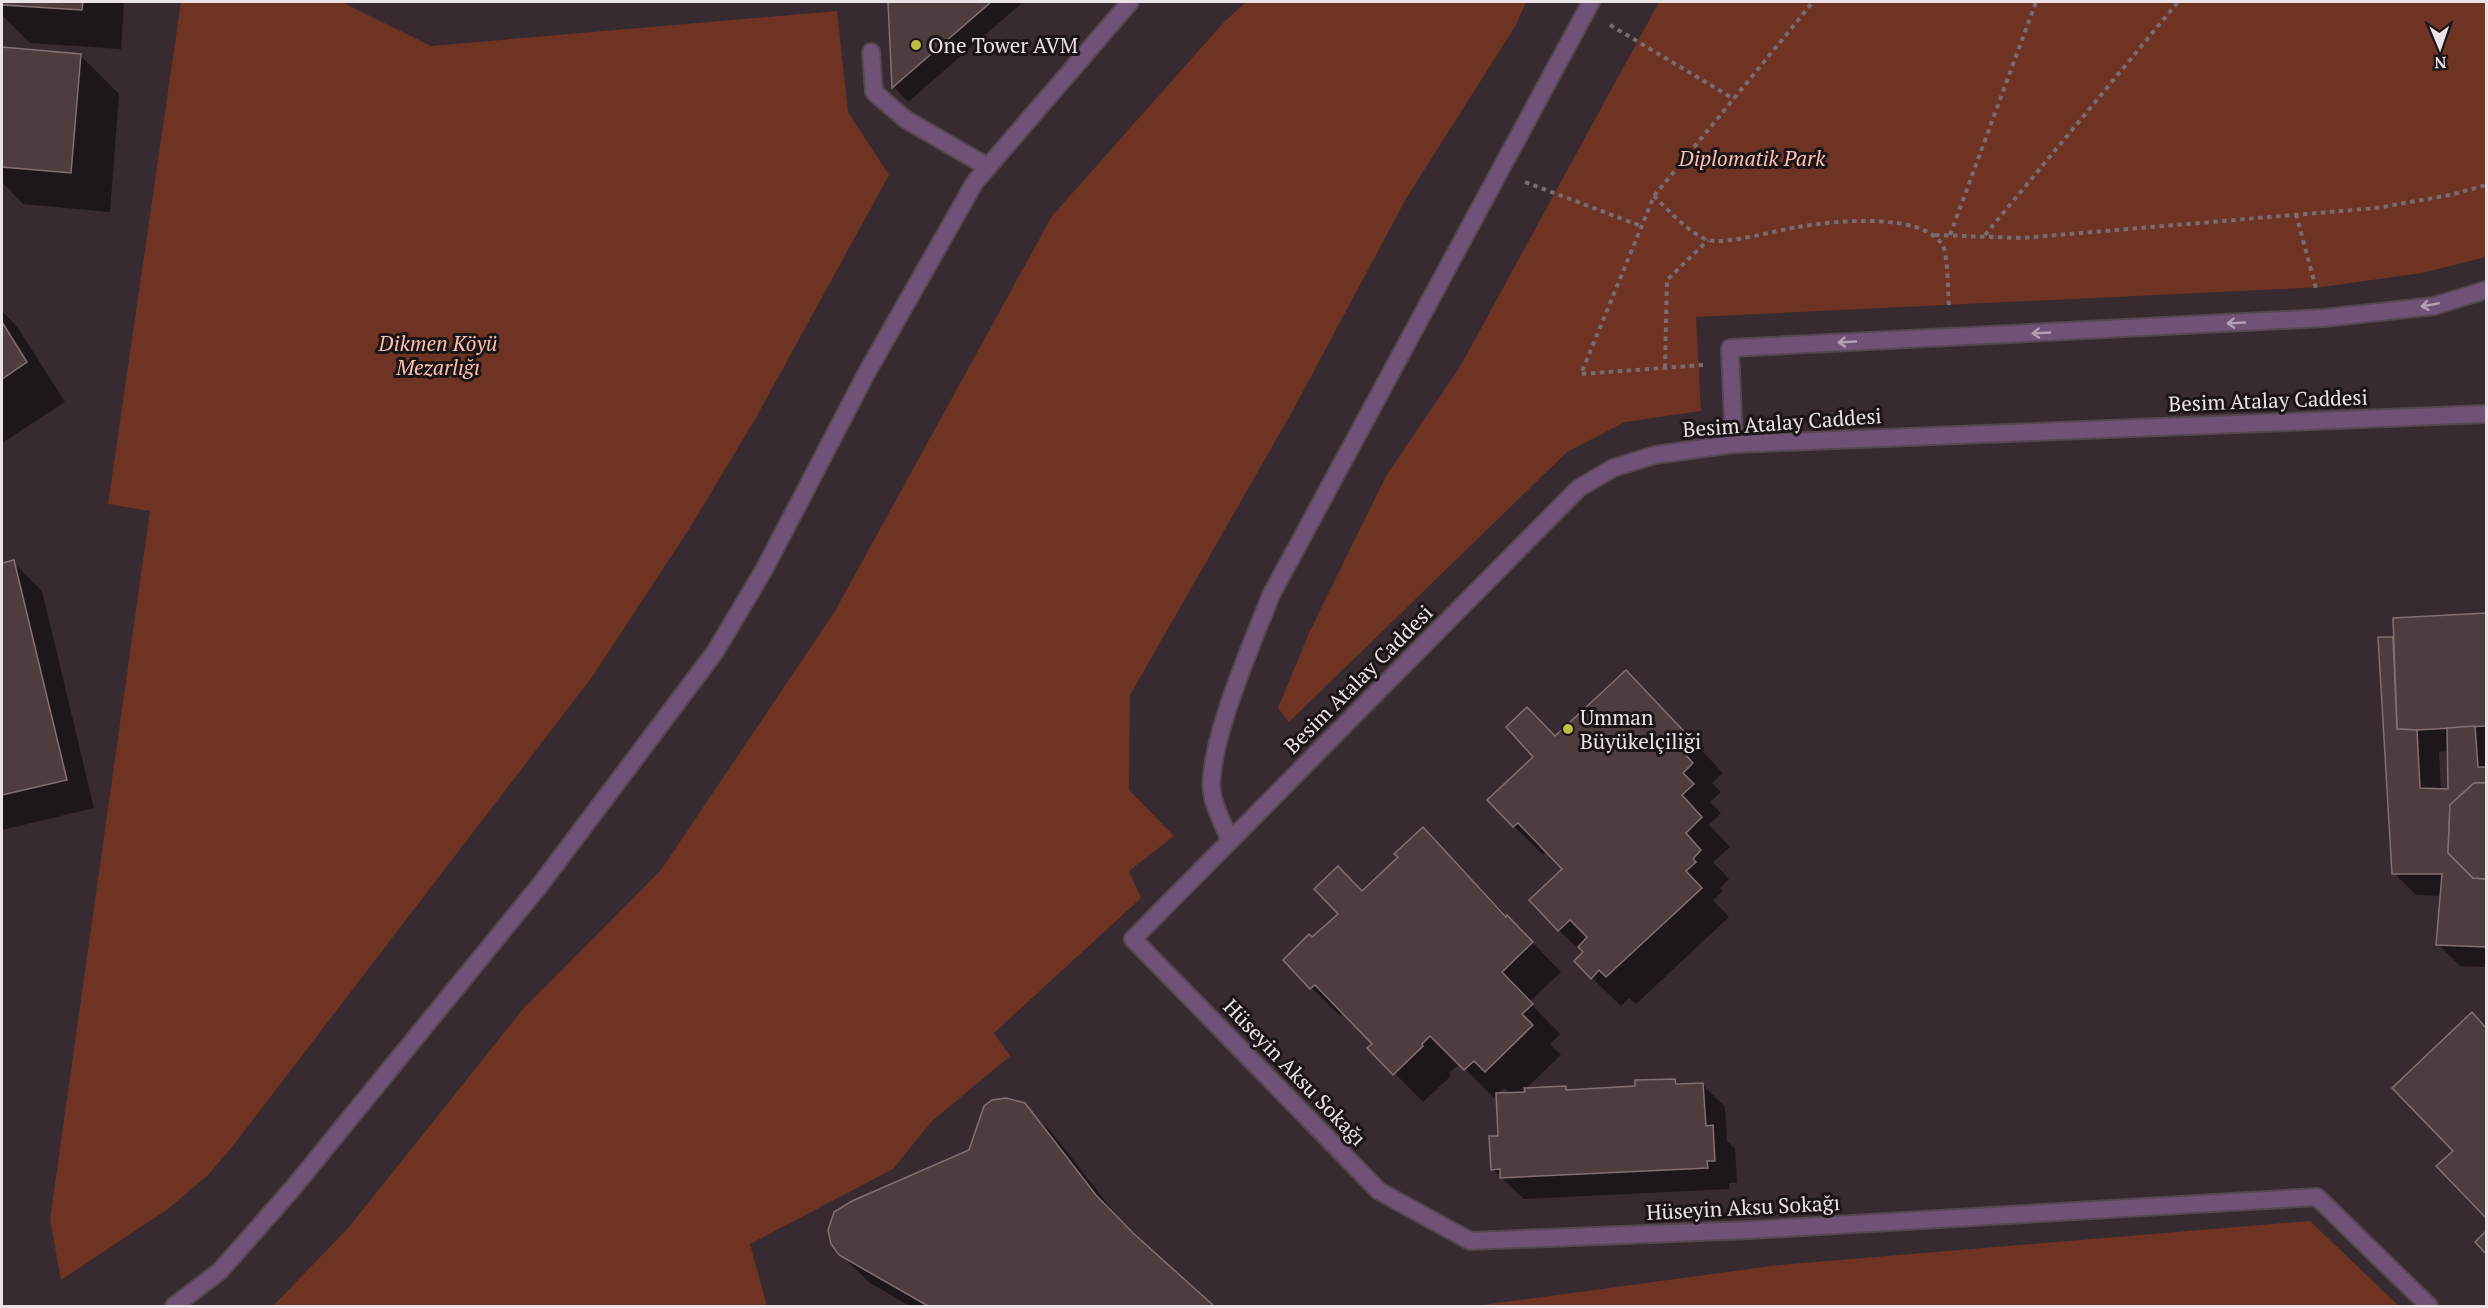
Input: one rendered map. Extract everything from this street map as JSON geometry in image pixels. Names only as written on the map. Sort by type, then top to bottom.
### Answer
[{"type":"street","points":[[174,1306],[220,1271],[293,1188],[547,875],[715,652],[765,568],[872,364],[975,182],[1130,2]]},
{"type":"street","points":[[1230,841],[1212,796],[1213,759],[1233,695],[1271,595],[1589,6]]},
{"type":"street","points":[[871,52],[874,92],[905,119],[988,167]]},
{"type":"street","points":[[1734,444],[1730,348],[2324,318],[2434,306],[2487,290]]},
{"type":"street","name":"Besim Atalay Caddesi","points":[[1133,939],[1579,488],[1613,468],[1655,454],[1734,444],[2487,414]]},
{"type":"street","name":"Hüseyin Aksu Sokağı","points":[[1133,939],[1379,1191],[1470,1241],[1749,1230],[2317,1197],[2429,1306]]},
{"type":"path","points":[[1731,363],[1581,374],[1654,196],[1813,2]]},
{"type":"path","points":[[1950,235],[2036,2]]},
{"type":"path","points":[[1985,236],[2178,2]]},
{"type":"path","points":[[1589,6],[1734,99]]},
{"type":"path","points":[[1499,172],[1642,226]]},
{"type":"path","points":[[1654,196],[1680,222],[1708,240],[1745,238],[1799,226],[1869,220],[1914,226],[1935,235],[2022,238],[2376,207],[2450,195],[2487,185]]},
{"type":"path","points":[[2296,214],[2324,318]]},
{"type":"path","points":[[1935,235],[1944,248],[1952,337]]},
{"type":"path","points":[[1665,368],[1667,280],[1708,240]]},
{"type":"green space","name":"Dikmen Köyü Mezarlığı","points":[[181,2],[342,2],[431,46],[837,11],[848,112],[889,175],[757,416],[691,526],[592,677],[232,1147],[208,1175],[168,1209],[61,1280],[50,1219],[150,511],[108,504]]},
{"type":"green space","points":[[1246,2],[1526,2],[1516,25],[1407,197],[1293,410],[1130,695],[1129,790],[1174,836],[1129,871],[1141,898],[994,1033],[1010,1056],[932,1121],[893,1169],[750,1244],[767,1306],[273,1306],[349,1227],[523,1009],[661,870],[835,611],[1052,216],[1225,21]]},
{"type":"green space","name":"Diplomatik Park","points":[[1659,2],[2486,2],[2486,257],[2422,273],[2322,287],[1696,317],[1701,411],[1625,422],[1567,452],[1289,722],[1278,708],[1309,633],[1386,476],[1461,365]]},
{"type":"green space","points":[[2310,1221],[2399,1306],[1475,1306],[1779,1265]]},
{"type":"building","points":[[2,2],[83,2],[82,10],[2,5]]},
{"type":"building","name":"One Tower AVM","points":[[888,2],[991,2],[892,88]]},
{"type":"building","points":[[2,47],[81,54],[71,173],[2,167]]},
{"type":"building","points":[[2,322],[27,362],[2,379]]},
{"type":"building","points":[[14,560],[67,780],[2,795],[2,563]]},
{"type":"building","points":[[2486,613],[2486,726],[2397,729],[2393,618]]},
{"type":"building","points":[[2378,637],[2393,637],[2397,729],[2417,730],[2420,788],[2448,789],[2447,728],[2475,726],[2478,767],[2486,767],[2486,783],[2474,783],[2450,805],[2448,853],[2473,878],[2486,879],[2486,947],[2436,945],[2442,874],[2392,874]]},
{"type":"building","points":[[1626,670],[1695,743],[1684,753],[1693,763],[1683,773],[1694,784],[1682,795],[1702,817],[1686,833],[1701,850],[1693,859],[1696,862],[1686,871],[1702,888],[1606,977],[1599,970],[1591,979],[1574,961],[1583,952],[1578,947],[1587,937],[1570,920],[1558,931],[1529,900],[1562,869],[1518,823],[1513,827],[1487,800],[1533,757],[1506,727],[1527,707],[1555,736]]},
{"type":"building","points":[[2474,783],[2486,783],[2486,879],[2473,878],[2448,853],[2450,805]]},
{"type":"building","points":[[1423,827],[1506,917],[1507,915],[1533,942],[1502,972],[1533,1004],[1522,1014],[1533,1025],[1485,1072],[1474,1061],[1464,1070],[1430,1036],[1422,1044],[1423,1046],[1393,1075],[1367,1048],[1372,1044],[1315,985],[1310,989],[1283,960],[1309,934],[1312,937],[1338,914],[1314,889],[1338,866],[1362,891],[1398,857],[1394,854]]},
{"type":"building","points":[[2472,1012],[2486,1028],[2486,1218],[2436,1166],[2453,1151],[2392,1088]]},
{"type":"building","points":[[1675,1079],[1676,1084],[1703,1083],[1706,1126],[1713,1125],[1715,1161],[1707,1161],[1708,1168],[1500,1178],[1500,1169],[1491,1170],[1489,1136],[1498,1136],[1496,1093],[1525,1092],[1524,1088],[1566,1086],[1566,1090],[1635,1086],[1635,1080]]},
{"type":"building","points":[[1006,1098],[1025,1103],[1096,1195],[1133,1233],[1214,1306],[928,1306],[839,1255],[831,1244],[828,1230],[834,1212],[852,1201],[969,1150],[984,1106],[992,1100]]},
{"type":"building","points":[[2486,1231],[2486,1254],[2475,1242]]},
{"type":"place","name":"One Tower AVM","points":[[916,45]]},
{"type":"place","name":"Umman Büyükelçiliği","points":[[1568,729]]}]
